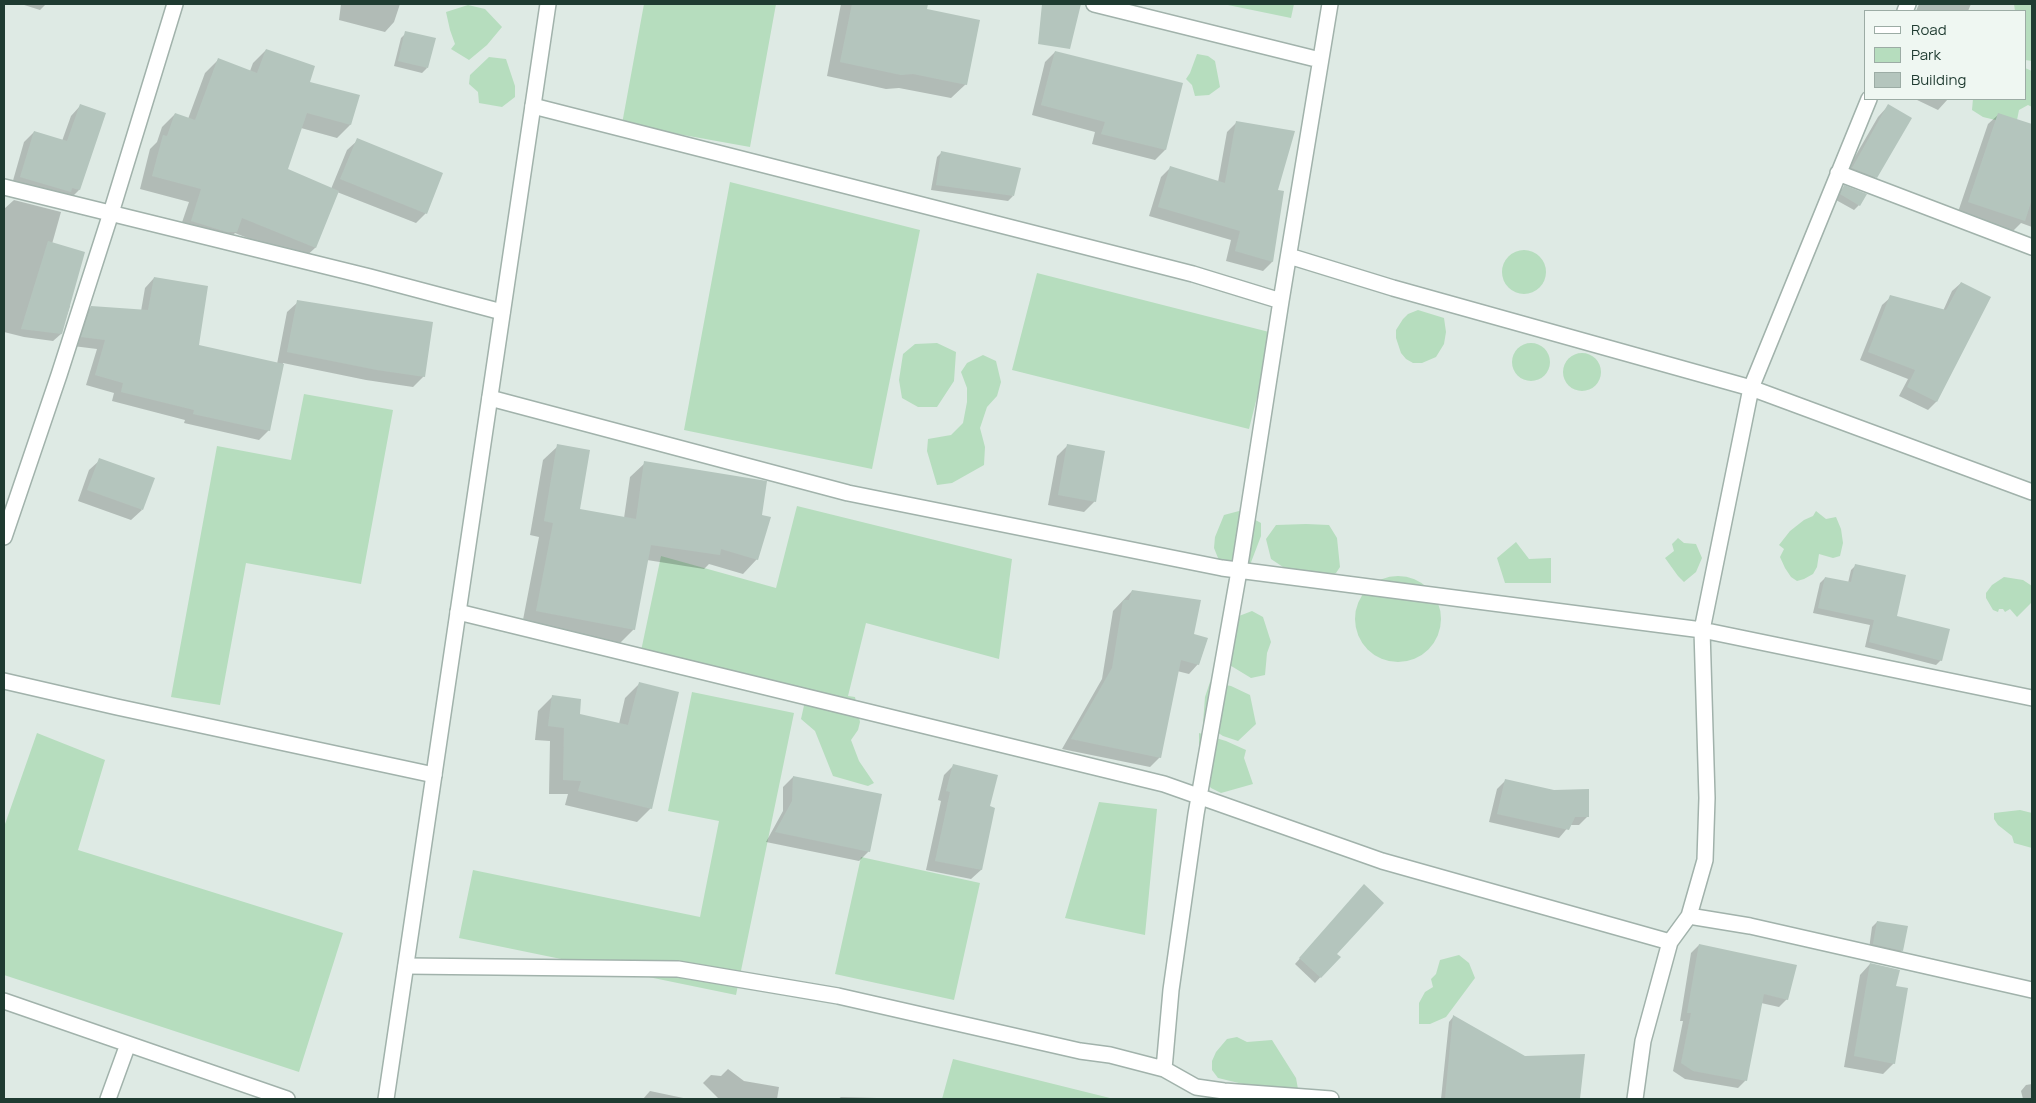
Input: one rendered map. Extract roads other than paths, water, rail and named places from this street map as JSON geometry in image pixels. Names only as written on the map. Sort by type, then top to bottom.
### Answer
[{"type":"street","points":[[4,538],[111,213],[175,4]]},
{"type":"street","points":[[386,1099],[548,4]]},
{"type":"street","points":[[1094,4],[1320,60]]},
{"type":"street","points":[[1164,1069],[1171,990],[1200,796],[1239,571],[1288,256],[1330,4]]},
{"type":"street","points":[[1635,1099],[1643,1042],[1670,942],[1689,916],[1705,860],[1707,798],[1702,630],[1751,388],[1869,100]]},
{"type":"street","points":[[533,106],[1193,274],[1281,301]]},
{"type":"street","points":[[1838,173],[2032,247]]},
{"type":"street","points":[[4,187],[502,312]]},
{"type":"street","points":[[1288,256],[1394,288],[1751,388],[2032,492]]},
{"type":"street","points":[[490,398],[848,493],[1239,571],[1702,630],[2032,698]]},
{"type":"street","points":[[458,612],[1164,784],[1382,861],[1670,942]]},
{"type":"street","points":[[4,681],[434,775]]},
{"type":"street","points":[[1689,916],[1750,926],[2032,990]]},
{"type":"street","points":[[406,966],[678,969],[838,996],[1080,1051],[1110,1055],[1164,1069],[1196,1087],[1224,1095],[1331,1099]]},
{"type":"street","points":[[4,1001],[287,1099]]},
{"type":"street","points":[[108,1099],[128,1044]]}]
